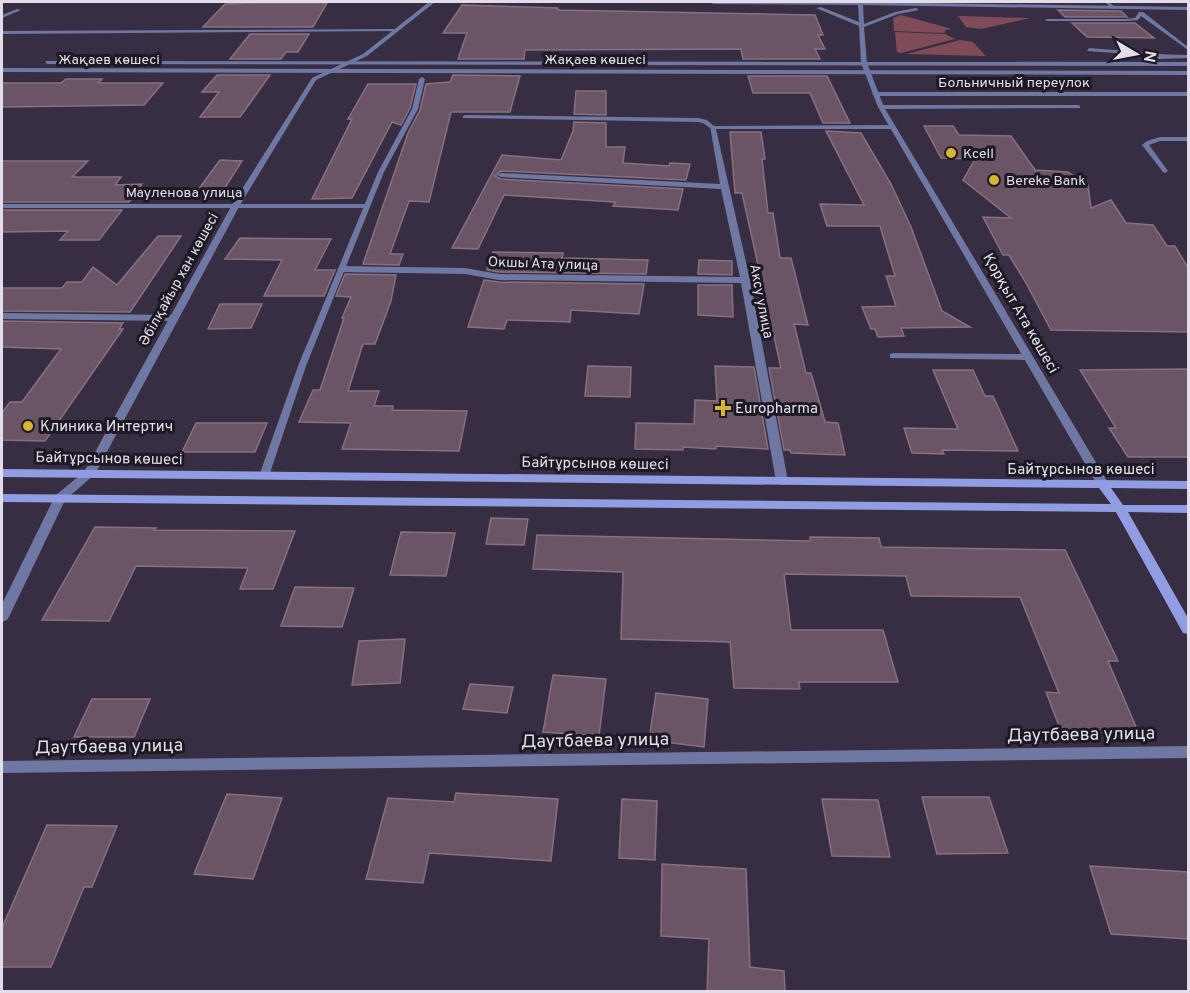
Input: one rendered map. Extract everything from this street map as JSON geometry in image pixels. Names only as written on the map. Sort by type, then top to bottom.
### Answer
[{"type":"main road","name":"Байтұрсынов көшесі","points":[[2,473],[1104,486],[1188,485]]},
{"type":"main road","name":"Қорқыт Ата көшесі","points":[[1104,486],[1120,509],[1188,629]]},
{"type":"main road","points":[[2,498],[1188,508]]},
{"type":"street","name":"Әбілқайыр хан көшесі","points":[[2,617],[60,498],[89,474],[236,205],[314,79],[365,55],[432,2]]},
{"type":"street","points":[[713,2],[1188,8]]},
{"type":"street","points":[[790,3],[832,11],[863,26],[897,13],[920,9]]},
{"type":"street","points":[[860,3],[920,9],[1188,13]]},
{"type":"street","name":"Қорқыт Ата көшесі","points":[[860,3],[865,68],[881,107],[1104,486]]},
{"type":"street","name":"Жақаев көшесі","points":[[2,62],[349,62],[1188,74]]},
{"type":"street","name":"Жақаев көшесі","points":[[2,70],[330,71],[1188,64]]},
{"type":"street","points":[[1175,74],[1188,83]]},
{"type":"street","name":"Больничный переулок","points":[[875,94],[1188,94]]},
{"type":"street","points":[[712,127],[894,127]]},
{"type":"street","name":"Аксу улица","points":[[712,127],[745,280],[782,481]]},
{"type":"street","points":[[501,175],[725,187]]},
{"type":"street","name":"Мауленова улица","points":[[2,206],[367,206]]},
{"type":"street","name":"Окшы Ата улица","points":[[341,269],[465,271],[499,277],[745,280]]},
{"type":"street","points":[[2,316],[173,318]]},
{"type":"street","name":"Даутбаева улица","points":[[2,767],[1188,752]]},
{"type":"lane","points":[[1107,2],[1114,8]]},
{"type":"lane","points":[[2,10],[19,10],[2,17]]},
{"type":"lane","points":[[1047,20],[1126,20],[1136,19],[1141,13],[1188,49]]},
{"type":"lane","points":[[2,33],[396,30]]},
{"type":"lane","points":[[1089,50],[1130,52],[1157,57],[1188,57]]},
{"type":"lane","points":[[264,476],[302,366],[381,172],[415,109],[423,79]]},
{"type":"lane","points":[[881,107],[1078,107]]},
{"type":"lane","points":[[465,117],[698,120],[712,127]]},
{"type":"lane","points":[[1165,171],[1145,145],[1157,139],[1188,139]]},
{"type":"lane","points":[[892,356],[1028,357]]},
{"type":"shaded area","points":[[901,15],[952,29],[945,30],[945,33],[894,31],[893,18]]},
{"type":"shaded area","points":[[958,16],[1030,18],[981,29],[966,27]]},
{"type":"shaded area","points":[[895,32],[945,34],[955,39],[901,53],[897,52]]},
{"type":"shaded area","points":[[960,40],[973,42],[986,56],[906,54]]},
{"type":"building","points":[[327,3],[313,27],[203,27],[225,4]]},
{"type":"building","points":[[462,5],[558,8],[558,10],[815,15],[823,35],[818,35],[825,49],[815,49],[820,59],[743,59],[741,49],[525,50],[524,59],[458,59],[467,33],[443,33]]},
{"type":"building","points":[[1058,10],[1121,11],[1127,17],[1065,17]]},
{"type":"building","points":[[1072,23],[1135,23],[1154,38],[1087,37]]},
{"type":"building","points":[[250,34],[309,34],[298,52],[286,52],[281,59],[230,59]]},
{"type":"building","points":[[217,75],[270,75],[240,117],[200,117],[219,92],[202,92]]},
{"type":"building","points":[[453,75],[520,76],[510,112],[451,112],[429,202],[409,201],[390,254],[403,254],[399,265],[363,264],[408,133],[420,110],[426,84],[450,82]]},
{"type":"building","points":[[748,76],[827,76],[850,123],[823,123],[810,93],[753,93]]},
{"type":"building","points":[[66,79],[102,79],[98,83],[163,83],[144,105],[2,107],[2,83],[61,83]]},
{"type":"building","points":[[368,84],[416,84],[410,108],[401,125],[392,122],[352,198],[312,199],[352,119],[348,119]]},
{"type":"building","points":[[576,91],[606,91],[606,115],[574,114]]},
{"type":"building","points":[[574,122],[606,123],[606,147],[625,147],[623,163],[669,166],[670,163],[690,164],[686,180],[501,171],[495,176],[501,179],[683,189],[678,210],[613,206],[615,202],[504,195],[478,249],[452,248],[502,155],[561,160],[573,131]]},
{"type":"building","points":[[924,126],[953,126],[959,135],[1011,136],[1035,170],[1068,172],[1088,185],[1091,208],[1111,200],[1126,223],[1153,225],[1167,246],[1175,246],[1188,268],[1188,332],[1051,330],[1026,283],[1009,255],[1003,255],[983,217],[1011,218],[963,180],[975,159],[941,158]]},
{"type":"building","points":[[826,131],[861,133],[891,184],[911,227],[942,311],[970,327],[901,328],[904,336],[878,337],[875,329],[871,329],[862,307],[896,306],[886,276],[895,276],[880,226],[827,226],[820,204],[864,205]]},
{"type":"building","points":[[730,132],[761,132],[768,213],[773,213],[780,258],[791,258],[808,325],[794,324],[806,373],[811,373],[825,422],[838,423],[845,455],[791,453],[790,450],[784,450],[769,368],[781,368],[742,193],[735,193]]},
{"type":"building","points":[[220,160],[242,161],[221,194],[195,194]]},
{"type":"building","points":[[2,161],[88,161],[72,177],[121,177],[115,185],[142,184],[129,202],[2,202]]},
{"type":"building","points":[[2,210],[122,210],[99,240],[60,240],[68,231],[2,232]]},
{"type":"building","points":[[158,236],[181,236],[130,312],[2,311],[2,288],[62,288],[67,282],[82,282],[93,267],[117,285]]},
{"type":"building","points":[[240,238],[331,239],[315,270],[335,270],[324,296],[264,296],[282,260],[225,259]]},
{"type":"building","points":[[493,252],[563,253],[562,258],[648,260],[646,274],[499,272],[487,270]]},
{"type":"building","points":[[699,260],[732,261],[732,275],[698,274]]},
{"type":"building","points":[[345,274],[396,275],[391,301],[375,344],[363,344],[348,391],[379,391],[374,406],[393,406],[392,410],[467,411],[459,451],[342,449],[351,423],[299,422],[313,390],[320,390],[344,318],[342,318],[351,297],[336,296]]},
{"type":"building","points":[[484,280],[644,284],[639,314],[571,310],[570,322],[507,320],[504,329],[468,327]]},
{"type":"building","points":[[698,285],[732,285],[733,317],[698,315]]},
{"type":"building","points":[[220,304],[262,304],[251,328],[208,329]]},
{"type":"building","points":[[2,321],[123,323],[119,329],[123,329],[45,441],[2,440],[2,413],[10,402],[22,402],[61,349],[2,347]]},
{"type":"building","points":[[588,366],[631,367],[630,397],[585,396]]},
{"type":"building","points":[[715,366],[754,367],[768,449],[716,446],[716,449],[683,447],[683,450],[635,449],[636,423],[694,424],[695,400],[717,401]]},
{"type":"building","points":[[1188,369],[1188,457],[1128,457],[1109,428],[1116,428],[1080,370]]},
{"type":"building","points":[[933,370],[973,370],[985,396],[993,396],[1018,451],[942,450],[944,454],[912,453],[904,428],[958,429]]},
{"type":"building","points":[[196,423],[267,423],[255,452],[182,452]]},
{"type":"building","points":[[491,518],[528,519],[524,545],[486,544]]},
{"type":"building","points":[[95,527],[156,528],[154,530],[295,531],[273,589],[240,589],[248,568],[136,566],[109,621],[42,620]]},
{"type":"building","points":[[401,532],[455,533],[446,576],[390,575]]},
{"type":"building","points":[[537,535],[810,541],[810,537],[879,538],[881,547],[1065,550],[1118,661],[1108,661],[1139,734],[1061,731],[1046,692],[1059,693],[1020,597],[911,596],[906,576],[784,574],[791,630],[883,630],[898,682],[799,682],[800,689],[734,688],[730,642],[621,639],[623,572],[533,569]]},
{"type":"building","points":[[295,587],[354,588],[342,627],[281,626]]},
{"type":"building","points":[[405,639],[400,683],[352,685],[359,641]]},
{"type":"building","points":[[553,675],[606,679],[599,736],[543,732]]},
{"type":"building","points":[[470,684],[513,687],[507,713],[463,709]]},
{"type":"building","points":[[656,693],[708,699],[704,747],[649,740]]},
{"type":"building","points":[[92,699],[150,699],[134,737],[74,737]]},
{"type":"building","points":[[456,793],[558,799],[551,861],[429,853],[423,883],[366,879],[388,798],[454,802]]},
{"type":"building","points":[[227,794],[282,798],[253,879],[194,874]]},
{"type":"building","points":[[922,797],[989,797],[1008,853],[937,854]]},
{"type":"building","points":[[622,799],[657,801],[655,860],[619,858]]},
{"type":"building","points":[[822,799],[878,800],[890,857],[832,856]]},
{"type":"building","points":[[47,825],[117,826],[92,887],[84,887],[51,967],[2,967],[2,928]]},
{"type":"building","points":[[662,864],[746,869],[750,967],[784,971],[785,992],[707,992],[709,939],[661,936]]},
{"type":"building","points":[[1090,866],[1188,872],[1188,939],[1111,934]]},
{"type":"place","name":"Kcell","points":[[951,153]]},
{"type":"place","name":"Bereke Bank","points":[[994,180]]},
{"type":"place","name":"Europharma","points":[[723,408]]},
{"type":"place","name":"Клиника Интертич","points":[[28,426]]}]
